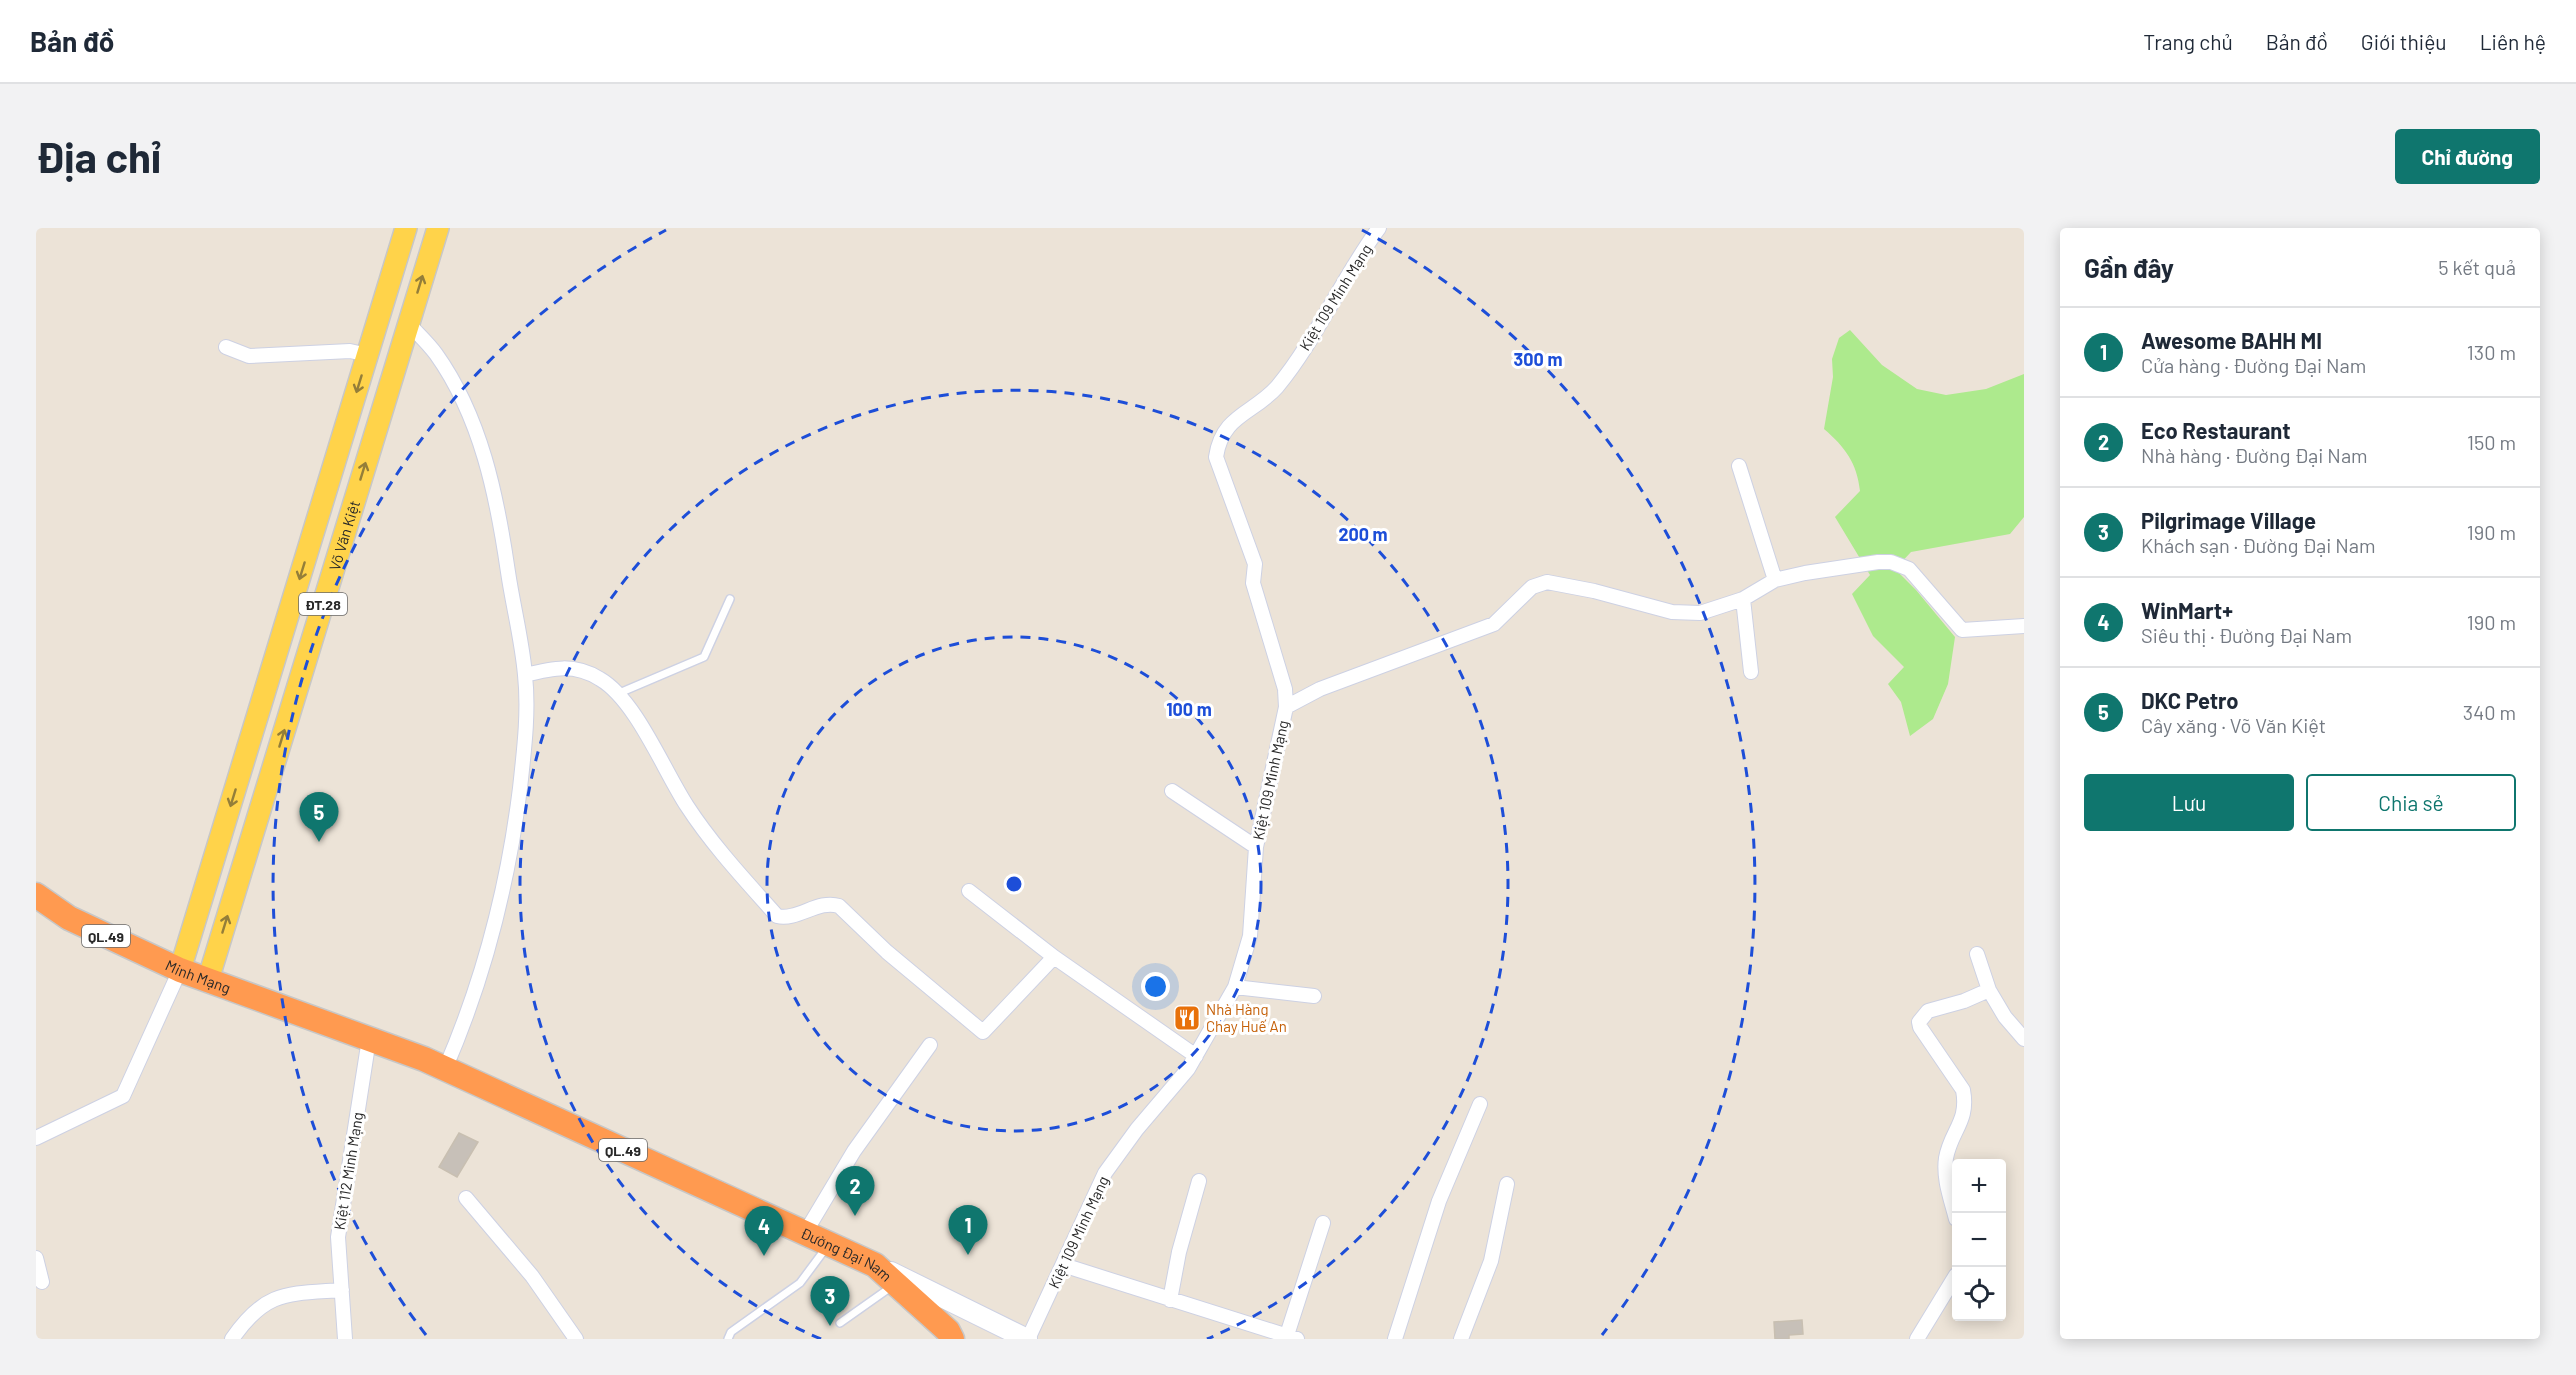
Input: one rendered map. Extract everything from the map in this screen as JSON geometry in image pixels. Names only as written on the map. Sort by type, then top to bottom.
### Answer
[{"type":"highway","name":"Minh Mạng","points":[[36,896],[69,918],[180,970],[369,1039]]},
{"type":"highway","name":"Đường Đại Nam","points":[[369,1039],[445,1069],[875,1264]]},
{"type":"highway","name":"QL.49","points":[[875,1264],[948,1331],[952,1339]]},
{"type":"main road","name":"Võ Văn Kiệt","points":[[180,970],[406,228]]},
{"type":"main road","name":"Võ Văn Kiệt","points":[[208,980],[438,228]]},
{"type":"main road","points":[[327,488],[356,496]]},
{"type":"street","name":"Kiệt 109 Minh Mạng","points":[[1027,1339],[1105,1173],[1196,1056],[1235,987],[1250,936],[1256,847],[1286,707],[1284,689],[1253,583],[1255,564],[1216,457],[1218,441],[1228,426],[1277,387],[1319,325],[1343,281],[1378,228]]},
{"type":"street","points":[[408,323],[435,353],[450,377],[473,423],[485,458],[500,517],[525,675],[523,763],[509,863],[484,965],[469,1013],[445,1069]]},
{"type":"street","points":[[226,347],[249,356],[350,351],[368,355]]},
{"type":"street","points":[[1739,466],[1774,580]]},
{"type":"street","points":[[1286,707],[1320,688],[1494,624],[1532,587],[1547,582],[1594,591],[1672,612],[1700,613],[1743,599],[1774,580],[1815,571],[1892,562],[1909,569],[1962,630],[2024,626]]},
{"type":"street","points":[[1743,599],[1751,672]]},
{"type":"street","points":[[525,675],[548,669],[579,669],[600,679],[617,694],[644,733],[687,807],[722,854],[777,916],[786,918],[831,903],[839,906],[887,952],[983,1032],[1054,957]]},
{"type":"street","points":[[1172,791],[1256,847]]},
{"type":"street","points":[[969,891],[1054,957],[1196,1056]]},
{"type":"street","points":[[1977,954],[1989,990],[2005,1017],[2024,1039]]},
{"type":"street","points":[[36,1138],[123,1096],[180,970]]},
{"type":"street","points":[[1235,987],[1314,996]]},
{"type":"street","points":[[1954,1213],[1946,1184],[1946,1158],[1965,1113],[1963,1090],[1919,1022],[1928,1011],[1964,1001],[1989,990]]},
{"type":"street","name":"Kiệt 112 Minh Mạng","points":[[345,1339],[338,1236],[369,1039]]},
{"type":"street","points":[[805,1233],[854,1152],[930,1045]]},
{"type":"street","points":[[1395,1339],[1439,1202],[1479,1104]]},
{"type":"street","points":[[1170,1300],[1179,1252],[1199,1181]]},
{"type":"street","points":[[1461,1339],[1491,1261],[1507,1184]]},
{"type":"street","points":[[466,1198],[532,1276],[576,1339]]},
{"type":"street","points":[[1063,1266],[1292,1337],[1323,1223]]},
{"type":"street","points":[[36,1258],[42,1282]]},
{"type":"street","name":"Đường Đại Nam","points":[[875,1264],[1027,1339]]},
{"type":"street","points":[[1917,1339],[1952,1282]]},
{"type":"street","points":[[232,1339],[242,1325],[262,1306],[282,1294],[342,1290]]},
{"type":"lane","points":[[617,694],[704,657],[730,599]]},
{"type":"lane","points":[[728,1339],[731,1332],[800,1283],[830,1244]]},
{"type":"lane","points":[[840,1323],[896,1284]]},
{"type":"green space","points":[[1850,330],[1882,365],[1917,389],[1946,395],[1986,389],[2024,374],[2024,517],[2010,534],[1911,552],[1895,569],[1916,590],[1955,637],[1948,684],[1933,719],[1910,736],[1901,702],[1888,684],[1904,667],[1873,636],[1852,594],[1870,575],[1835,517],[1860,491],[1856,472],[1849,456],[1824,429],[1833,377],[1832,359],[1839,338]]},
{"type":"building","points":[[459,1133],[478,1142],[457,1177],[439,1167]]},
{"type":"building","points":[[1802,1320],[1803,1334],[1789,1335],[1789,1339],[1775,1339],[1774,1322]]},
{"type":"place","name":"DKC Petro","points":[[319,842]]},
{"type":"place","name":"Nhà Hàng Chay Huế An","points":[[1187,1018]]},
{"type":"place","name":"Eco Restaurant","points":[[855,1216]]},
{"type":"place","name":"Awesome BAHH MI","points":[[968,1255]]},
{"type":"place","name":"WinMart+","points":[[764,1256]]},
{"type":"place","name":"Pilgrimage Village","points":[[830,1326]]}]
